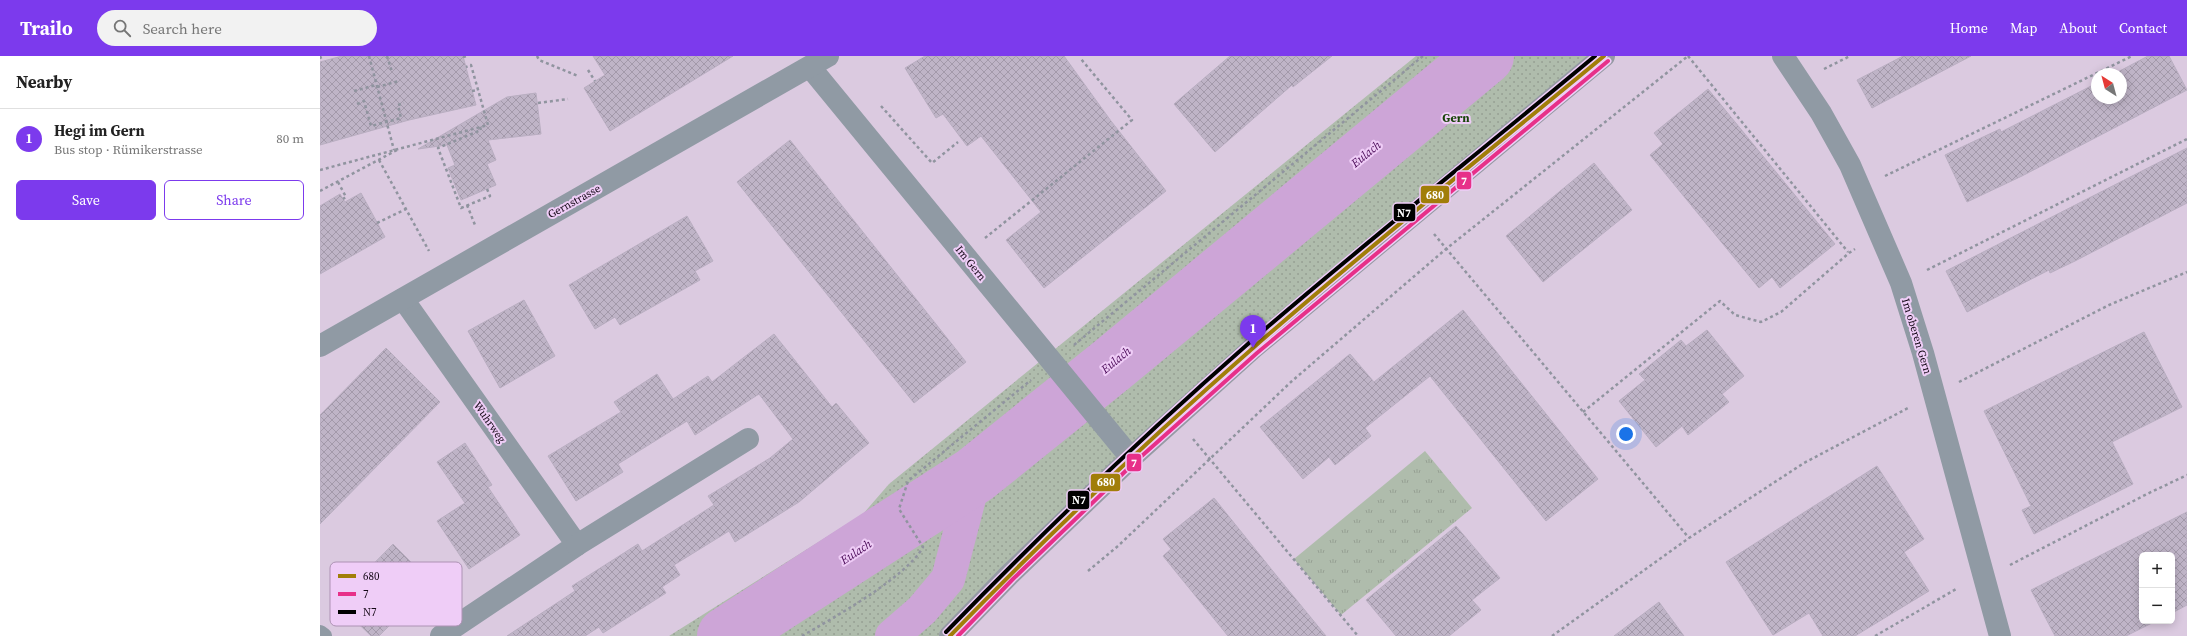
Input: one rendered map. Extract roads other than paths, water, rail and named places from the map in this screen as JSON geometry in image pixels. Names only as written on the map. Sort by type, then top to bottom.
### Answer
[{"type":"main road","points":[[950,636],[1009,575],[1131,458],[1254,348],[1604,56]]},
{"type":"street","name":"Im oberen Gern","points":[[1783,56],[1821,113],[1861,188],[1901,283],[1917,331],[2000,636]]},
{"type":"street","name":"Im Gern","points":[[819,62],[965,255],[1131,458]]},
{"type":"street","name":"Gernstrasse","points":[[320,346],[819,62]]},
{"type":"street","name":"Wuhrweg","points":[[403,299],[577,545]]},
{"type":"street","points":[[462,622],[577,545],[748,439]]},
{"type":"street","points":[[441,636],[456,626]]},
{"type":"lane","points":[[320,633],[324,636]]},
{"type":"waterway","name":"Eulach","points":[[726,636],[975,475],[1113,364],[1485,56]]},
{"type":"waterway","points":[[892,636],[922,610],[948,579],[975,475]]},
{"type":"place","name":"Hegi im Gern","points":[[1253,348]]},
{"type":"district","name":"Gern","points":[[1456,118]]}]
